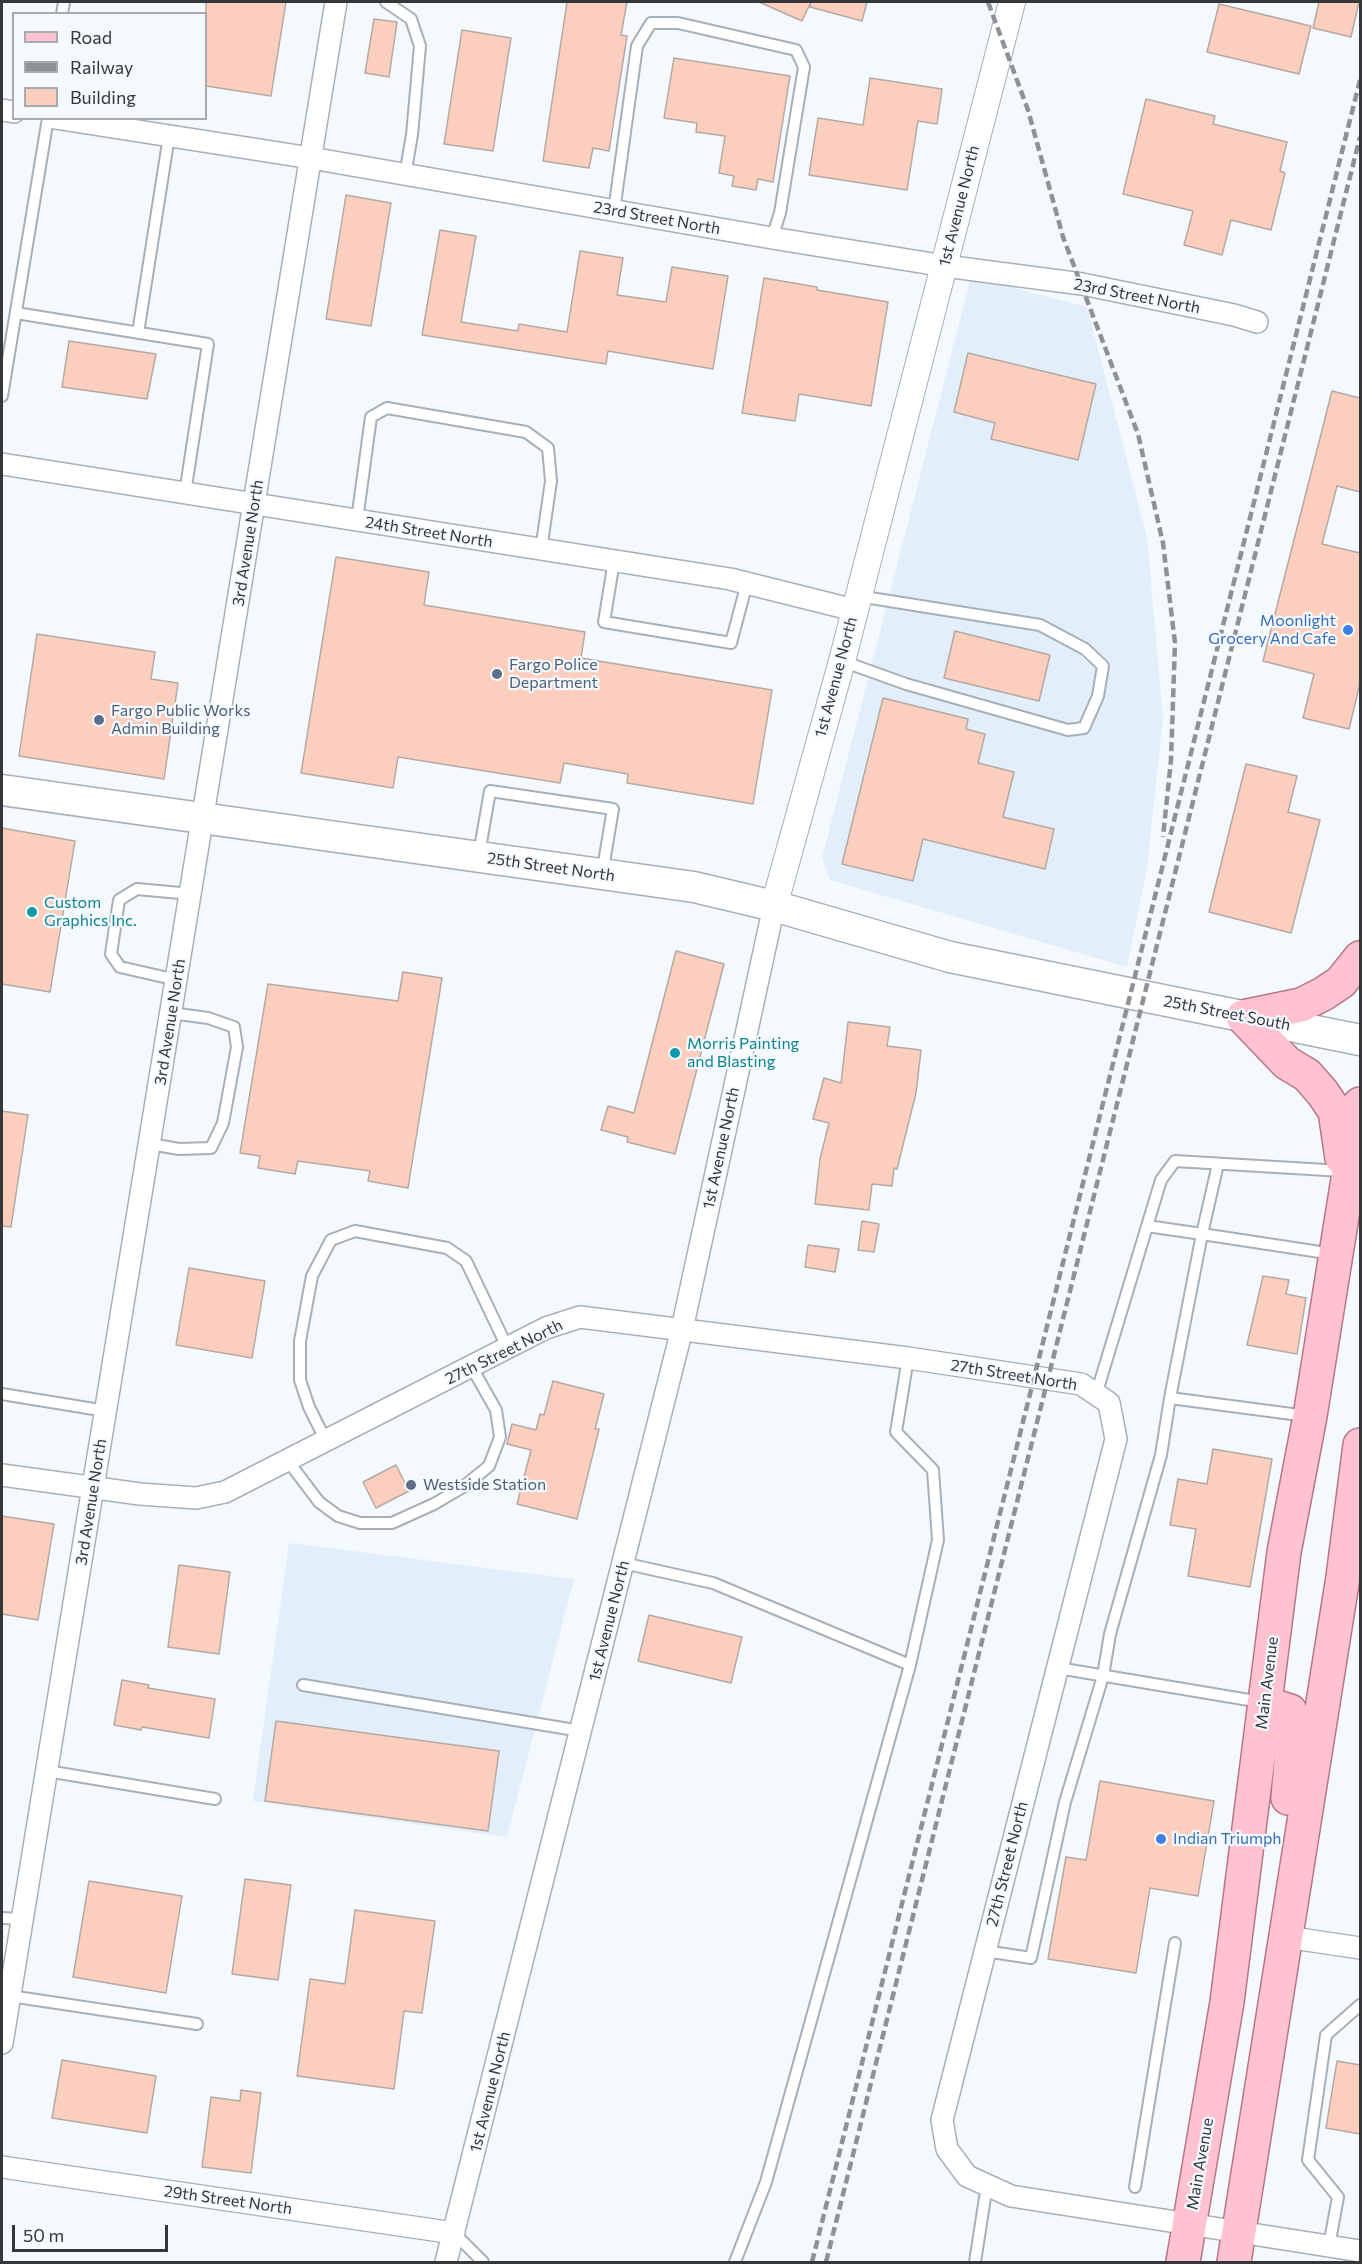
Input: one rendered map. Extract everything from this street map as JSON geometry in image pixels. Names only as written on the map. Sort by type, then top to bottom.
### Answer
[{"type":"main road","name":"25th Street North","points":[[2,790],[694,887],[774,906],[950,957],[1093,987]]},
{"type":"main road","points":[[1243,1017],[1301,1005],[1323,994],[1341,982],[1360,958]]},
{"type":"main road","name":"25th Street South","points":[[1093,987],[1360,1040]]},
{"type":"main road","points":[[1243,1017],[1287,1063],[1307,1075],[1335,1111],[1341,1144],[1344,1207]]},
{"type":"main road","name":"Main Avenue","points":[[1183,2262],[1227,2002],[1284,1552],[1310,1416],[1360,1104]]},
{"type":"main road","points":[[1234,2262],[1343,1577],[1360,1445]]},
{"type":"main road","points":[[1264,1702],[1290,1711],[1294,1724],[1281,1870],[1279,1983]]},
{"type":"street","name":"3rd Avenue North","points":[[2,2043],[336,2]]},
{"type":"street","name":"1st Avenue North","points":[[447,2262],[682,1329],[774,906],[842,661],[1012,2]]},
{"type":"street","name":"23rd Street North","points":[[69,120],[311,158],[945,266],[1082,284],[1234,315],[1257,322]]},
{"type":"street","name":"24th Street North","points":[[2,464],[730,579],[856,603]]},
{"type":"street","name":"27th Street North","points":[[2,1474],[140,1494],[196,1498],[225,1492],[507,1347],[546,1328],[580,1317],[908,1358],[1081,1384],[1108,1403],[1116,1439],[942,2120],[947,2149],[967,2176],[1011,2196],[1189,2225],[1239,2230],[1360,2251]]},
{"type":"street","points":[[1286,1937],[1360,1948]]},
{"type":"street","name":"29th Street North","points":[[2,2167],[454,2233]]},
{"type":"lane","points":[[386,2],[411,19],[420,46],[412,135],[405,175]]},
{"type":"lane","points":[[614,211],[637,46],[651,23],[678,23],[796,50],[804,67],[780,213],[772,238]]},
{"type":"lane","points":[[2,396],[48,120]]},
{"type":"lane","points":[[138,333],[169,136]]},
{"type":"lane","points":[[15,313],[208,344],[185,493]]},
{"type":"lane","points":[[357,520],[371,417],[387,408],[526,432],[548,448],[551,481],[541,550]]},
{"type":"lane","points":[[614,561],[604,622],[615,624],[731,643],[747,583]]},
{"type":"lane","points":[[842,661],[906,684],[1068,730],[1084,728],[1098,696],[1103,666],[1085,649],[1040,625],[856,603]]},
{"type":"lane","points":[[478,857],[490,790],[613,808],[602,874]]},
{"type":"lane","points":[[177,980],[120,967],[111,954],[119,900],[137,889],[191,894]]},
{"type":"lane","points":[[150,1144],[179,1149],[211,1148],[223,1123],[237,1047],[234,1028],[208,1018],[171,1014]]},
{"type":"lane","points":[[1096,1395],[1161,1180],[1175,1161],[1342,1172]]},
{"type":"lane","points":[[985,1951],[1030,1958],[1065,1802],[1103,1676],[1110,1634],[1161,1455],[1202,1234],[1218,1164]]},
{"type":"lane","points":[[1147,1226],[1336,1254]]},
{"type":"lane","points":[[326,1441],[309,1407],[300,1380],[300,1341],[312,1276],[331,1240],[355,1231],[447,1248],[466,1261],[507,1347]]},
{"type":"lane","points":[[735,2262],[766,2182],[910,1665],[938,1540],[933,1470],[896,1432],[908,1358]]},
{"type":"lane","points":[[288,1461],[319,1502],[338,1516],[360,1523],[392,1523],[434,1504],[464,1487],[489,1466],[500,1437],[496,1410],[471,1366]]},
{"type":"lane","points":[[2,1394],[106,1411]]},
{"type":"lane","points":[[1170,1398],[1310,1416]]},
{"type":"lane","points":[[623,1563],[713,1583],[910,1665]]},
{"type":"lane","points":[[1058,1668],[1264,1702]]},
{"type":"lane","points":[[303,1685],[581,1731]]},
{"type":"lane","points":[[47,1771],[215,1799]]},
{"type":"lane","points":[[2,1918],[23,1919]]},
{"type":"lane","points":[[1135,2187],[1174,1943]]},
{"type":"lane","points":[[10,1996],[197,2024]]},
{"type":"lane","points":[[1329,2246],[1338,2197],[1308,2160],[1326,2035],[1360,2006]]},
{"type":"lane","points":[[975,2262],[987,2185]]},
{"type":"lane","points":[[454,2233],[483,2262]]},
{"type":"shaded area","points":[[971,277],[1087,307],[1147,537],[1163,718],[1147,868],[1127,967],[830,880],[822,858]]},
{"type":"shaded area","points":[[289,1543],[574,1579],[507,1837],[253,1801]]},
{"type":"building","points":[[206,2],[286,2],[271,96],[207,86]]},
{"type":"building","points":[[567,2],[627,2],[621,35],[627,36],[609,151],[593,148],[589,168],[543,161]]},
{"type":"building","points":[[759,2],[811,2],[802,21]]},
{"type":"building","points":[[811,2],[867,2],[862,21],[810,7]]},
{"type":"building","points":[[1319,2],[1359,2],[1351,37],[1313,28]]},
{"type":"building","points":[[1219,4],[1311,26],[1299,74],[1207,52]]},
{"type":"building","points":[[374,19],[397,22],[389,77],[365,73]]},
{"type":"building","points":[[462,30],[511,38],[493,151],[444,144]]},
{"type":"building","points":[[674,58],[790,76],[773,182],[758,179],[756,190],[732,186],[734,176],[719,173],[725,136],[696,132],[697,123],[664,118]]},
{"type":"building","points":[[870,78],[942,89],[937,124],[918,121],[907,190],[809,175],[818,118],[863,125]]},
{"type":"building","points":[[1146,99],[1215,116],[1213,124],[1287,142],[1280,171],[1285,173],[1271,230],[1231,220],[1222,255],[1184,245],[1193,211],[1123,194]]},
{"type":"building","points":[[346,195],[391,203],[371,326],[326,319]]},
{"type":"building","points":[[440,230],[476,236],[461,322],[518,331],[519,324],[567,332],[580,251],[623,258],[617,295],[666,302],[672,267],[728,276],[713,369],[608,351],[606,364],[422,335]]},
{"type":"building","points":[[764,278],[888,302],[871,406],[799,394],[795,421],[742,413]]},
{"type":"building","points":[[69,341],[156,354],[147,399],[62,387]]},
{"type":"building","points":[[968,353],[1096,384],[1078,460],[991,439],[995,423],[954,412]]},
{"type":"building","points":[[1332,391],[1360,398],[1360,492],[1337,486],[1322,544],[1360,553],[1360,683],[1349,729],[1303,718],[1314,674],[1263,661]]},
{"type":"building","name":"Fargo Police Department","points":[[336,557],[429,572],[424,605],[585,632],[581,658],[772,690],[753,804],[627,783],[628,774],[564,763],[560,783],[398,757],[393,788],[301,773]]},
{"type":"building","points":[[955,631],[1050,655],[1039,701],[944,678]]},
{"type":"building","name":"Fargo Public Works Admin Building","points":[[37,634],[155,652],[151,679],[178,683],[164,779],[19,756]]},
{"type":"building","points":[[883,698],[968,719],[966,729],[985,734],[978,763],[1014,772],[1003,817],[1054,829],[1045,869],[923,839],[913,881],[842,864]]},
{"type":"building","points":[[1246,764],[1297,776],[1288,812],[1320,820],[1291,933],[1209,912]]},
{"type":"building","name":"Custom Graphics Inc.","points":[[2,828],[75,841],[50,992],[2,984]]},
{"type":"building","name":"Morris Painting and Blasting","points":[[676,951],[724,964],[675,1154],[627,1142],[628,1137],[601,1130],[608,1106],[634,1113]]},
{"type":"building","points":[[403,972],[442,978],[408,1188],[368,1181],[370,1171],[298,1161],[295,1174],[258,1168],[260,1156],[240,1153],[268,984],[398,1001]]},
{"type":"building","points":[[848,1022],[890,1027],[887,1046],[921,1050],[916,1093],[897,1169],[894,1168],[892,1186],[872,1184],[869,1210],[815,1204],[820,1159],[829,1123],[813,1119],[824,1078],[841,1083]]},
{"type":"building","points":[[2,1111],[28,1115],[11,1227],[2,1226]]},
{"type":"building","points":[[862,1221],[879,1224],[874,1252],[858,1250]]},
{"type":"building","points":[[808,1245],[839,1249],[835,1272],[805,1267]]},
{"type":"building","points":[[189,1268],[265,1281],[252,1358],[176,1345]]},
{"type":"building","points":[[1263,1276],[1289,1280],[1286,1294],[1306,1298],[1297,1354],[1247,1345]]},
{"type":"building","points":[[553,1381],[604,1394],[595,1429],[599,1429],[577,1519],[517,1504],[531,1450],[507,1444],[512,1424],[536,1430],[540,1414],[544,1415]]},
{"type":"building","points":[[1213,1449],[1272,1459],[1250,1587],[1188,1576],[1196,1529],[1170,1525],[1178,1479],[1207,1484]]},
{"type":"building","points":[[396,1465],[409,1491],[376,1508],[363,1482]]},
{"type":"building","points":[[2,1516],[54,1524],[38,1620],[2,1614]]},
{"type":"building","points":[[179,1565],[230,1572],[219,1654],[168,1647]]},
{"type":"building","points":[[649,1615],[742,1637],[731,1683],[638,1661]]},
{"type":"building","points":[[122,1680],[149,1685],[148,1688],[215,1699],[209,1738],[142,1727],[141,1730],[114,1725]]},
{"type":"building","points":[[276,1721],[499,1751],[488,1831],[265,1801]]},
{"type":"building","points":[[1100,1781],[1214,1801],[1198,1896],[1150,1888],[1136,1973],[1048,1959],[1066,1857],[1086,1860]]},
{"type":"building","points":[[245,1879],[291,1885],[278,1980],[232,1974]]},
{"type":"building","points":[[89,1881],[182,1896],[166,1993],[73,1977]]},
{"type":"building","points":[[355,1910],[435,1921],[422,2013],[404,2011],[394,2089],[297,2076],[310,1979],[345,1984]]},
{"type":"building","points":[[62,2060],[156,2076],[147,2133],[52,2118]]},
{"type":"building","points":[[1337,2061],[1360,2065],[1360,2134],[1326,2128]]},
{"type":"building","points":[[241,2090],[261,2093],[251,2173],[202,2167],[211,2097],[240,2101]]},
{"type":"railway","points":[[988,2],[1028,110],[1063,237],[1138,434],[1163,543],[1175,643],[1171,760],[1163,837]]},
{"type":"railway","points":[[812,2262],[1360,80]]},
{"type":"railway","points":[[826,2262],[1360,137]]},
{"type":"place","name":"Moonlight Grocery And Cafe","points":[[1348,630]]},
{"type":"place","name":"Fargo Police Department","points":[[497,674]]},
{"type":"place","name":"Fargo Public Works Admin Building","points":[[99,720]]},
{"type":"place","name":"Custom Graphics Inc.","points":[[32,912]]},
{"type":"place","name":"Morris Painting and Blasting","points":[[675,1053]]},
{"type":"place","name":"Westside Station","points":[[411,1485]]},
{"type":"place","name":"Indian Triumph","points":[[1161,1839]]}]
